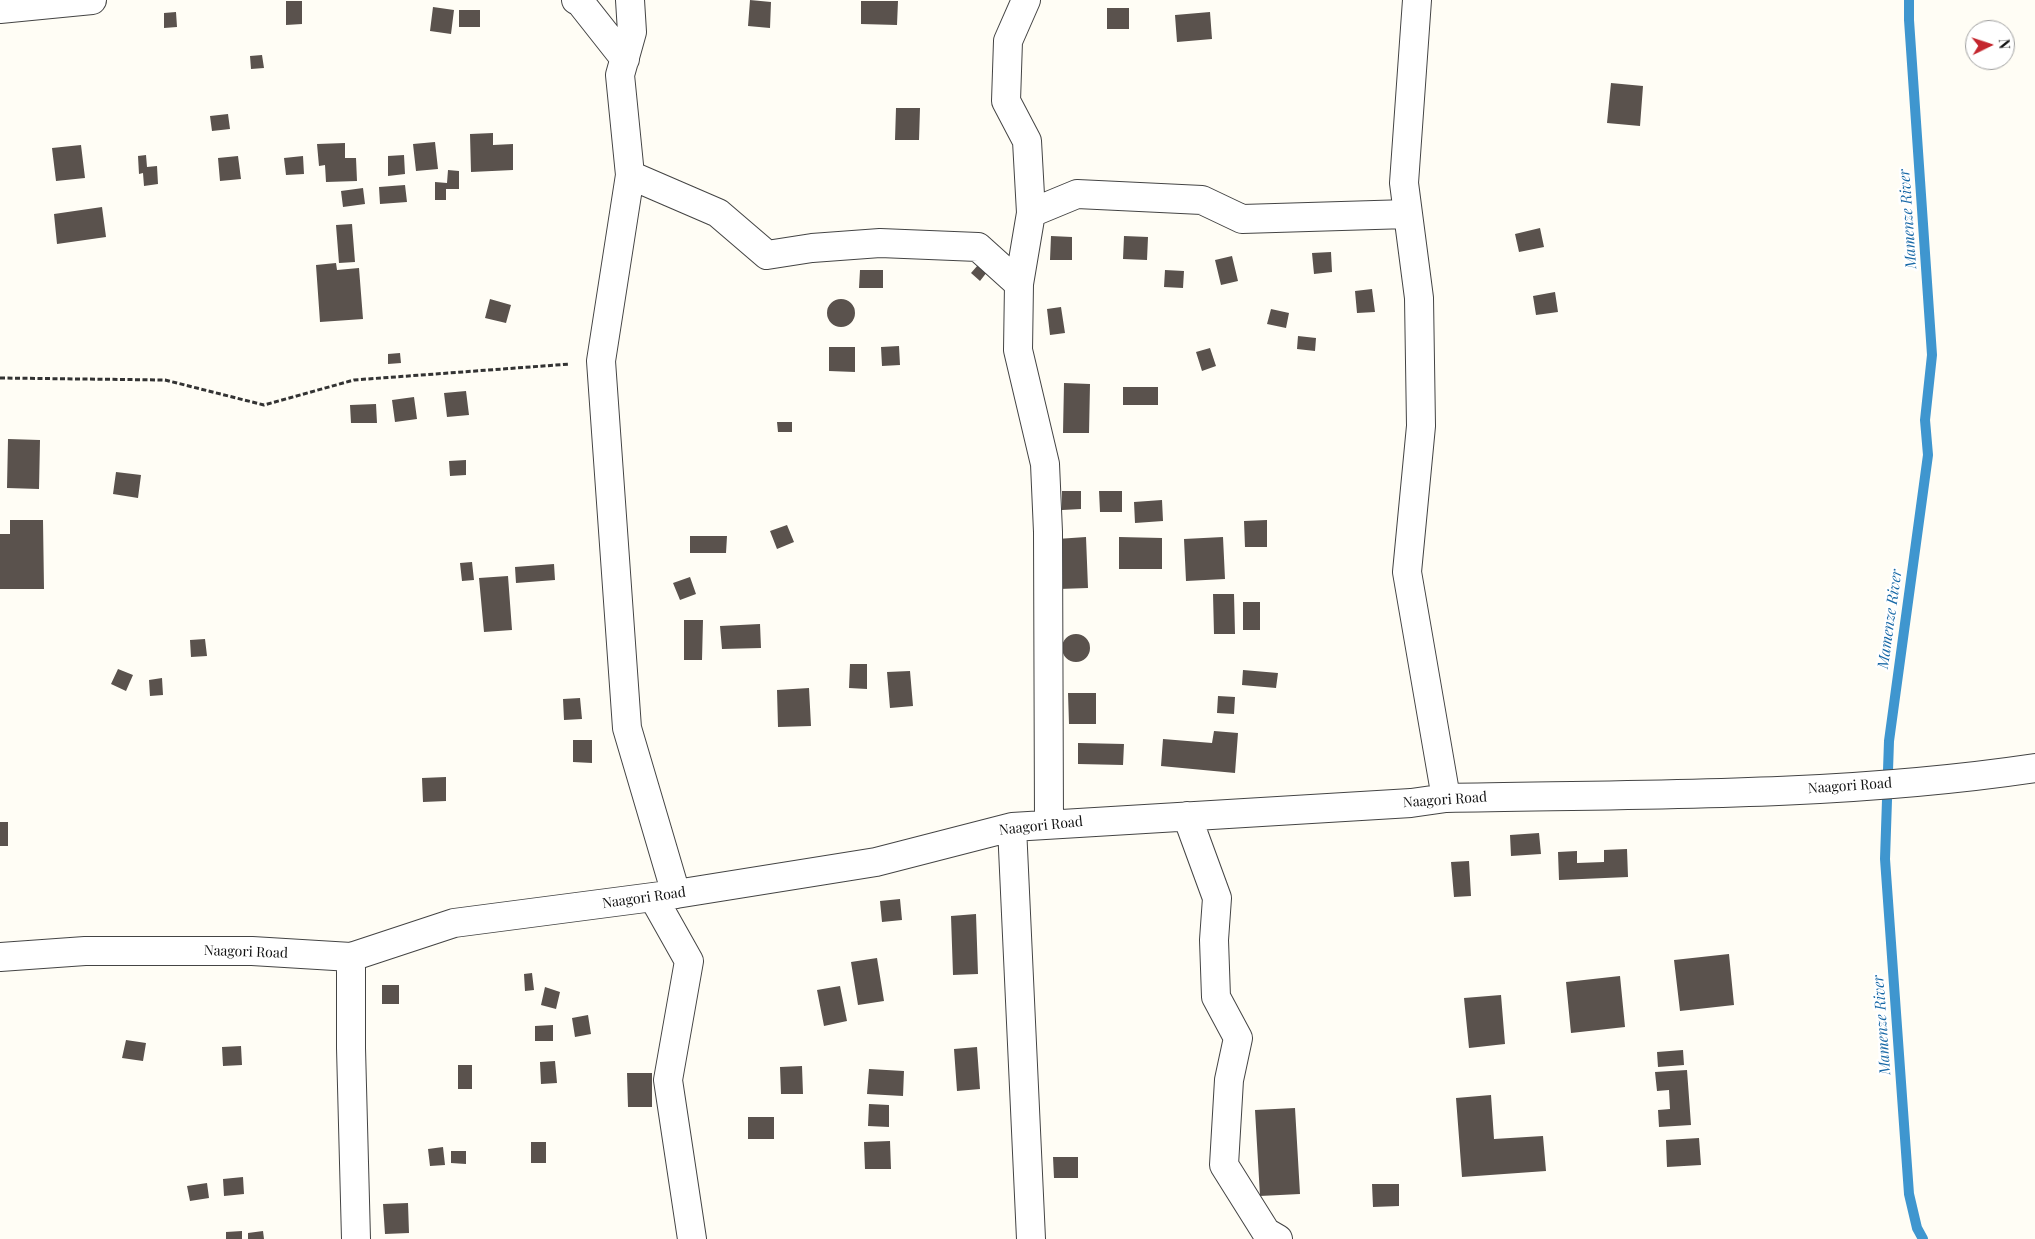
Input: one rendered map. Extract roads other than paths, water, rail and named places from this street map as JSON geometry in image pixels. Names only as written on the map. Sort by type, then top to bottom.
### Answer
[{"type":"street","points":[[0,9],[92,0]]},
{"type":"street","points":[[576,0],[580,2],[625,58]]},
{"type":"street","points":[[630,0],[632,32],[620,75],[630,175],[601,361],[627,728],[664,895],[689,961],[668,1080],[692,1239]]},
{"type":"street","points":[[1026,0],[1008,41],[1006,101],[1027,142],[1031,213],[1018,284],[1018,350],[1045,464],[1049,551],[1049,824]]},
{"type":"street","points":[[1417,0],[1404,183],[1419,298],[1421,426],[1407,572],[1446,798]]},
{"type":"street","points":[[630,175],[718,213],[767,255],[812,248],[880,243],[978,246],[1018,284]]},
{"type":"street","points":[[1031,213],[1078,194],[1202,200],[1242,219],[1408,214]]},
{"type":"street","name":"Naagori Road","points":[[0,957],[85,951],[252,951],[352,957],[454,923],[664,895],[876,862],[1012,827],[1411,803],[1446,798],[1761,792],[1970,778],[2035,768]]},
{"type":"street","points":[[1187,816],[1217,898],[1214,940],[1216,997],[1238,1038],[1229,1080],[1224,1165],[1266,1232],[1278,1239]]},
{"type":"street","points":[[1012,827],[1031,1239]]},
{"type":"street","points":[[352,957],[351,1048],[356,1239]]},
{"type":"waterway","name":"Mamenze River","points":[[1909,0],[1932,355],[1925,420],[1928,455],[1889,741],[1885,859],[1909,1194],[1917,1228],[1923,1239]]}]
